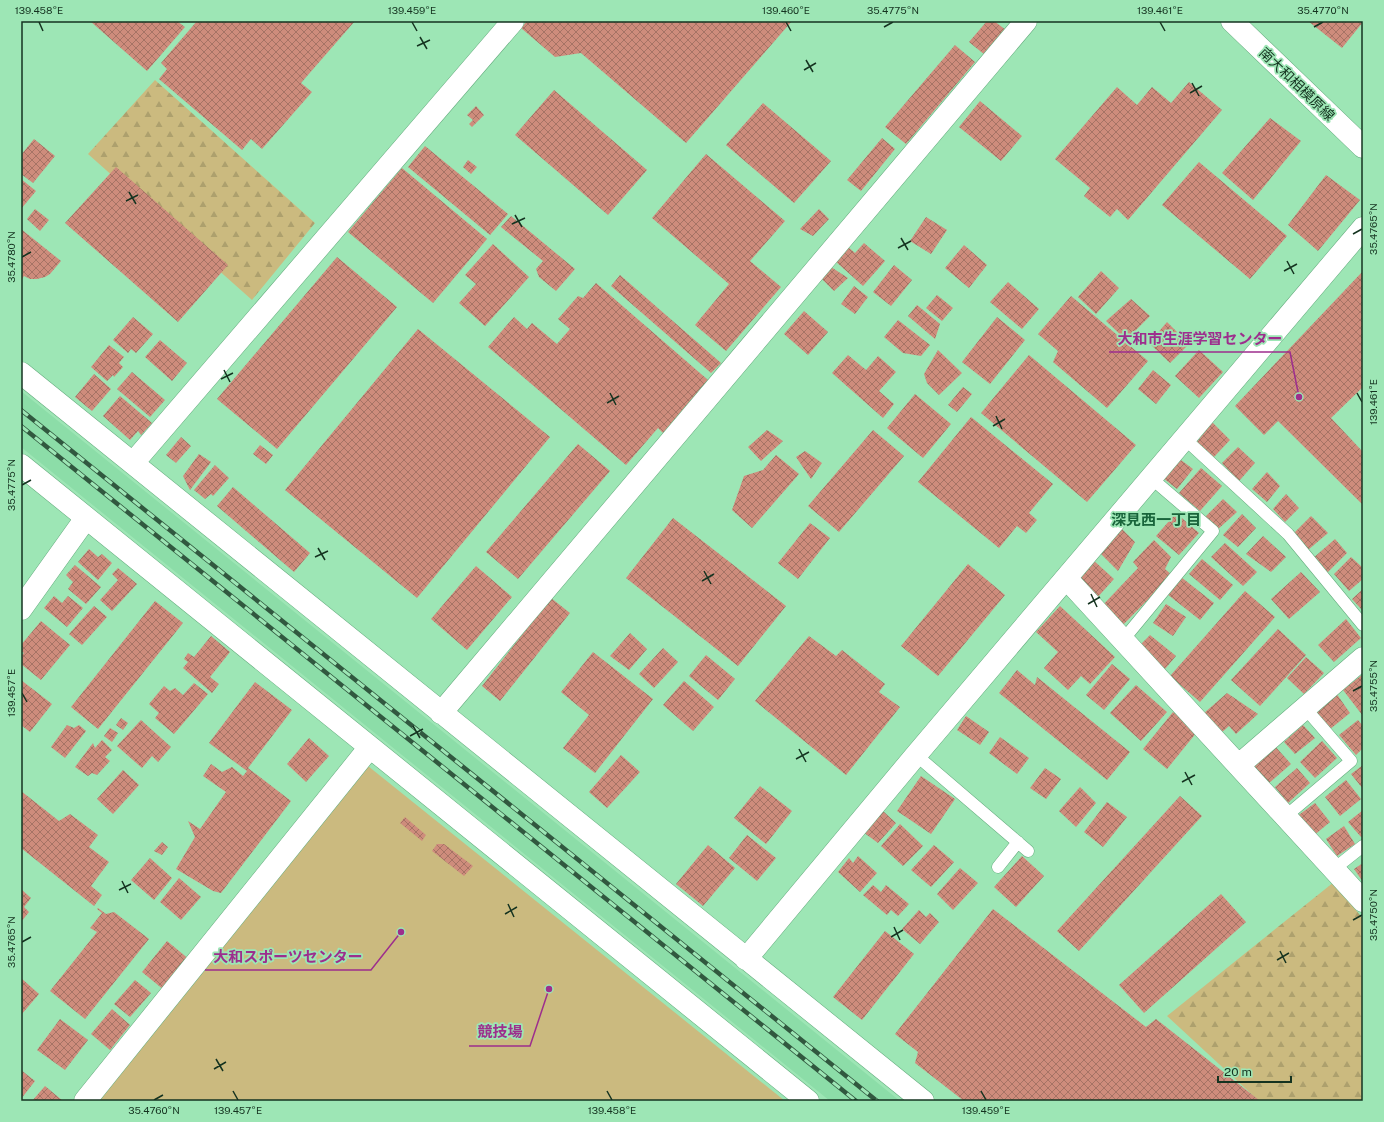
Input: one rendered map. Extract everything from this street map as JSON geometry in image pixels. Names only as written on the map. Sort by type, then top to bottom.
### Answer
[{"type":"street","points":[[133,463],[513,21]]},
{"type":"street","points":[[441,713],[1026,21]]},
{"type":"street","name":"南大和相模原線","points":[[1232,21],[1363,147]]},
{"type":"street","points":[[746,959],[916,755],[1363,228]]},
{"type":"street","points":[[21,373],[923,1101]]},
{"type":"street","points":[[21,465],[808,1101]]},
{"type":"street","points":[[21,609],[86,518]]},
{"type":"street","points":[[1066,578],[1363,901]]},
{"type":"street","points":[[1239,765],[1363,658]]},
{"type":"street","points":[[85,1101],[370,747]]},
{"type":"lane","points":[[1185,439],[1288,534],[1363,625]]},
{"type":"lane","points":[[1123,640],[1212,531],[1151,478]]},
{"type":"lane","points":[[1286,816],[1351,761],[1305,708]]},
{"type":"lane","points":[[916,755],[1028,851]]},
{"type":"lane","points":[[998,867],[1018,842]]},
{"type":"lane","points":[[1334,869],[1363,846]]},
{"type":"shaded area","points":[[21,391],[900,1101],[830,1101],[21,447]]},
{"type":"green space","points":[[155,80],[315,223],[252,300],[88,154]]},
{"type":"green space","points":[[363,762],[785,1101],[94,1101]]},
{"type":"green space","points":[[1334,882],[1363,919],[1363,1101],[1259,1101],[1167,1016]]},
{"type":"building","points":[[90,21],[177,21],[185,27],[147,71]]},
{"type":"building","points":[[197,21],[355,21],[301,83],[312,92],[262,149],[251,139],[242,150],[159,79],[167,69],[161,63]]},
{"type":"building","points":[[527,21],[792,21],[686,143],[581,53],[555,57],[521,28]]},
{"type":"building","points":[[987,21],[994,21],[1006,30],[985,55],[969,42]]},
{"type":"building","points":[[1308,21],[1363,21],[1363,22],[1342,48]]},
{"type":"building","points":[[955,45],[975,62],[906,144],[885,127]]},
{"type":"building","points":[[1189,82],[1222,110],[1128,220],[1117,209],[1110,217],[1084,196],[1090,188],[1055,159],[1117,87],[1137,105],[1152,87],[1171,103]]},
{"type":"building","points":[[554,90],[647,170],[608,215],[515,135]]},
{"type":"building","points":[[980,101],[1022,136],[1001,161],[959,127]]},
{"type":"building","points":[[763,103],[831,161],[794,203],[726,145]]},
{"type":"building","points":[[476,106],[484,115],[472,127],[469,124],[473,120],[467,115]]},
{"type":"building","points":[[1270,118],[1301,141],[1253,200],[1222,173]]},
{"type":"building","points":[[882,138],[895,149],[861,191],[847,180]]},
{"type":"building","points":[[34,139],[55,156],[33,183],[21,174],[21,155]]},
{"type":"building","points":[[425,146],[508,214],[490,235],[408,167]]},
{"type":"building","points":[[706,154],[785,221],[750,261],[781,287],[726,351],[695,325],[729,284],[652,218]]},
{"type":"building","points":[[468,160],[477,167],[471,174],[463,167]]},
{"type":"building","points":[[1199,162],[1287,236],[1250,279],[1162,205]]},
{"type":"building","points":[[116,167],[228,265],[178,322],[65,223]]},
{"type":"building","points":[[402,168],[487,239],[433,303],[348,232]]},
{"type":"building","points":[[1326,175],[1360,200],[1318,251],[1288,225]]},
{"type":"building","points":[[21,179],[36,191],[21,209]]},
{"type":"building","points":[[35,209],[49,220],[40,231],[27,219]]},
{"type":"building","points":[[819,209],[829,219],[813,236],[800,229]]},
{"type":"building","points":[[511,216],[575,269],[556,291],[539,277],[536,269],[543,261],[501,227]]},
{"type":"building","points":[[926,217],[947,230],[931,254],[910,241]]},
{"type":"building","points":[[21,229],[61,261],[50,274],[45,277],[30,279],[24,276],[21,280]]},
{"type":"building","points":[[864,243],[885,261],[863,286],[834,260],[847,246],[855,253]]},
{"type":"building","points":[[493,244],[529,277],[485,326],[459,303],[476,284],[465,275]]},
{"type":"building","points":[[964,245],[987,265],[969,288],[945,268]]},
{"type":"building","points":[[337,257],[397,307],[277,449],[217,399]]},
{"type":"building","points":[[894,265],[912,280],[891,306],[873,292]]},
{"type":"building","points":[[831,267],[848,278],[834,291],[820,277]]},
{"type":"building","points":[[1101,271],[1119,288],[1096,314],[1078,297]]},
{"type":"building","points":[[1363,271],[1363,387],[1331,418],[1363,452],[1363,505],[1278,421],[1264,435],[1235,406]]},
{"type":"building","points":[[620,275],[721,363],[711,373],[611,286]]},
{"type":"building","points":[[1008,282],[1039,309],[1022,329],[990,302]]},
{"type":"building","points":[[596,283],[708,380],[663,433],[658,428],[626,465],[488,347],[514,317],[527,329],[532,323],[557,344],[570,329],[558,319],[578,296],[583,298]]},
{"type":"building","points":[[854,286],[868,297],[855,314],[841,304]]},
{"type":"building","points":[[937,295],[953,308],[942,321],[926,308]]},
{"type":"building","points":[[1071,296],[1148,361],[1107,408],[1053,362],[1058,351],[1038,334]]},
{"type":"building","points":[[1131,299],[1150,316],[1126,340],[1106,321]]},
{"type":"building","points":[[917,305],[940,324],[935,339],[908,316]]},
{"type":"building","points":[[804,311],[828,332],[808,355],[784,334]]},
{"type":"building","points":[[133,317],[153,334],[136,353],[131,349],[128,353],[113,340]]},
{"type":"building","points":[[997,317],[1025,340],[990,384],[962,362]]},
{"type":"building","points":[[898,320],[930,345],[921,356],[903,353],[884,337]]},
{"type":"building","points":[[1167,322],[1189,344],[1170,363],[1149,343]]},
{"type":"building","points":[[418,329],[550,437],[417,598],[285,490]]},
{"type":"building","points":[[160,340],[187,363],[172,381],[145,357]]},
{"type":"building","points":[[109,345],[124,357],[119,363],[123,367],[114,377],[113,375],[107,381],[91,367]]},
{"type":"building","points":[[938,350],[962,373],[939,395],[927,383],[924,374]]},
{"type":"building","points":[[1199,350],[1223,372],[1199,398],[1175,376]]},
{"type":"building","points":[[848,355],[866,370],[878,356],[896,372],[879,391],[894,404],[883,418],[832,373]]},
{"type":"building","points":[[1029,355],[1136,445],[1087,502],[981,413]]},
{"type":"building","points":[[1153,370],[1171,385],[1156,404],[1138,389]]},
{"type":"building","points":[[132,372],[165,400],[150,417],[117,389]]},
{"type":"building","points":[[94,374],[111,389],[92,411],[75,397]]},
{"type":"building","points":[[963,387],[972,394],[957,412],[948,405]]},
{"type":"building","points":[[915,394],[951,424],[923,458],[887,428]]},
{"type":"building","points":[[120,396],[152,423],[141,435],[138,431],[130,440],[103,416]]},
{"type":"building","points":[[971,417],[1053,484],[1029,513],[1037,520],[1026,533],[1017,526],[999,548],[918,482]]},
{"type":"building","points":[[1212,422],[1230,440],[1214,457],[1197,442]]},
{"type":"building","points":[[767,430],[783,441],[761,461],[748,447]]},
{"type":"building","points":[[873,430],[904,456],[839,532],[808,506]]},
{"type":"building","points":[[181,437],[191,446],[176,463],[166,455]]},
{"type":"building","points":[[578,444],[610,471],[518,579],[486,552]]},
{"type":"building","points":[[260,445],[273,455],[266,464],[253,454]]},
{"type":"building","points":[[1238,447],[1255,463],[1239,481],[1222,463]]},
{"type":"building","points":[[805,451],[822,463],[811,479],[796,457]]},
{"type":"building","points":[[199,454],[211,462],[190,490],[183,476]]},
{"type":"building","points":[[776,455],[799,474],[752,528],[732,510],[744,476],[763,470]]},
{"type":"building","points":[[1181,460],[1193,469],[1177,489],[1163,478]]},
{"type":"building","points":[[215,465],[229,478],[213,496],[211,494],[205,499],[194,490]]},
{"type":"building","points":[[1201,468],[1222,486],[1200,511],[1179,493]]},
{"type":"building","points":[[1267,472],[1280,486],[1267,502],[1252,489]]},
{"type":"building","points":[[233,487],[310,553],[294,572],[217,506]]},
{"type":"building","points":[[1286,494],[1299,508],[1285,522],[1273,509]]},
{"type":"building","points":[[1223,499],[1237,512],[1216,531],[1203,519]]},
{"type":"building","points":[[1176,513],[1199,533],[1179,555],[1156,536]]},
{"type":"building","points":[[1242,514],[1256,528],[1238,547],[1223,535]]},
{"type":"building","points":[[1311,516],[1328,533],[1308,550],[1294,533]]},
{"type":"building","points":[[673,518],[786,606],[738,666],[626,578]]},
{"type":"building","points":[[810,523],[830,538],[798,579],[778,563]]},
{"type":"building","points":[[1122,529],[1135,542],[1118,571],[1099,552]]},
{"type":"building","points":[[1263,536],[1286,557],[1271,572],[1246,554]]},
{"type":"building","points":[[1335,539],[1347,553],[1323,577],[1311,560]]},
{"type":"building","points":[[1154,540],[1171,557],[1165,569],[1172,575],[1120,628],[1100,608],[1138,568],[1133,562]]},
{"type":"building","points":[[1225,543],[1257,572],[1243,586],[1211,557]]},
{"type":"building","points":[[89,549],[98,557],[102,554],[112,563],[98,580],[78,562]]},
{"type":"building","points":[[1351,557],[1363,568],[1363,579],[1349,591],[1334,574]]},
{"type":"building","points":[[1092,559],[1114,579],[1096,599],[1074,579]]},
{"type":"building","points":[[1202,559],[1233,585],[1220,600],[1189,574]]},
{"type":"building","points":[[968,564],[1005,595],[938,676],[901,646]]},
{"type":"building","points":[[75,565],[101,587],[86,604],[68,589],[73,582],[66,575]]},
{"type":"building","points":[[476,566],[512,597],[467,650],[431,619]]},
{"type":"building","points":[[118,568],[137,584],[112,611],[100,600],[118,580],[112,574]]},
{"type":"building","points":[[1301,572],[1320,592],[1289,619],[1271,599]]},
{"type":"building","points":[[1181,577],[1214,603],[1200,620],[1167,594]]},
{"type":"building","points":[[1363,589],[1363,611],[1352,599]]},
{"type":"building","points":[[1245,591],[1275,617],[1200,702],[1170,676]]},
{"type":"building","points":[[54,596],[62,603],[68,596],[83,608],[67,627],[44,608]]},
{"type":"building","points":[[551,598],[570,613],[500,701],[482,686]]},
{"type":"building","points":[[155,601],[183,623],[98,729],[71,707]]},
{"type":"building","points":[[1166,604],[1186,617],[1173,636],[1153,623]]},
{"type":"building","points":[[94,606],[107,617],[82,645],[69,634]]},
{"type":"building","points":[[1060,606],[1115,657],[1090,684],[1081,676],[1068,690],[1044,668],[1058,652],[1036,632]]},
{"type":"building","points":[[1346,619],[1361,638],[1334,662],[1318,645]]},
{"type":"building","points":[[41,621],[70,645],[41,680],[21,664],[21,656],[24,653],[21,651],[21,645]]},
{"type":"building","points":[[1278,629],[1306,655],[1260,706],[1231,680]]},
{"type":"building","points":[[630,633],[647,649],[629,670],[610,656]]},
{"type":"building","points":[[1150,635],[1176,656],[1165,669],[1140,645]]},
{"type":"building","points":[[211,636],[230,652],[210,677],[219,684],[212,693],[183,668],[188,662],[184,659],[188,653],[194,657]]},
{"type":"building","points":[[809,636],[836,656],[842,650],[885,684],[879,692],[900,707],[846,775],[755,701]]},
{"type":"building","points":[[663,648],[678,662],[654,688],[639,674]]},
{"type":"building","points":[[593,652],[653,699],[595,773],[563,748],[589,715],[561,692]]},
{"type":"building","points":[[706,655],[735,679],[718,700],[689,676]]},
{"type":"building","points":[[1306,657],[1324,673],[1304,694],[1287,678]]},
{"type":"building","points":[[1112,664],[1130,679],[1104,710],[1086,695]]},
{"type":"building","points":[[1017,670],[1035,685],[1037,677],[1130,752],[1107,780],[999,693]]},
{"type":"building","points":[[1363,674],[1363,716],[1343,690]]},
{"type":"building","points":[[21,680],[52,704],[30,732],[21,725]]},
{"type":"building","points":[[684,681],[714,707],[693,731],[663,705]]},
{"type":"building","points":[[255,682],[292,710],[248,768],[291,801],[221,893],[213,891],[176,869],[195,837],[188,821],[200,829],[226,792],[203,776],[211,764],[222,772],[232,767],[243,776],[247,771],[209,743]]},
{"type":"building","points":[[194,683],[208,694],[174,734],[155,718],[159,713],[149,704],[164,686],[170,691],[175,688],[183,695]]},
{"type":"building","points":[[1136,685],[1167,712],[1141,741],[1110,713]]},
{"type":"building","points":[[1227,693],[1258,714],[1236,734],[1229,726],[1220,734],[1203,714]]},
{"type":"building","points":[[1336,693],[1350,713],[1329,730],[1314,711]]},
{"type":"building","points":[[1173,712],[1197,732],[1167,769],[1143,749]]},
{"type":"building","points":[[966,716],[989,732],[980,745],[957,730]]},
{"type":"building","points":[[121,718],[128,723],[123,730],[116,725]]},
{"type":"building","points":[[141,720],[171,747],[158,762],[152,756],[142,768],[117,746]]},
{"type":"building","points":[[1358,720],[1363,726],[1363,748],[1356,755],[1339,735]]},
{"type":"building","points":[[67,725],[74,728],[79,725],[86,731],[65,758],[51,747]]},
{"type":"building","points":[[1303,725],[1315,738],[1295,754],[1284,742]]},
{"type":"building","points":[[110,728],[118,733],[112,742],[104,736]]},
{"type":"building","points":[[1000,737],[1029,758],[1017,774],[989,753]]},
{"type":"building","points":[[309,738],[329,756],[306,782],[287,764]]},
{"type":"building","points":[[102,740],[112,750],[105,757],[110,761],[97,775],[92,773],[88,776],[75,767],[93,743],[95,748]]},
{"type":"building","points":[[1322,741],[1337,758],[1315,778],[1300,762]]},
{"type":"building","points":[[1273,744],[1291,764],[1269,783],[1251,763]]},
{"type":"building","points":[[621,755],[640,772],[607,808],[589,792]]},
{"type":"building","points":[[1363,765],[1363,789],[1351,774]]},
{"type":"building","points":[[1045,768],[1061,779],[1046,799],[1030,788]]},
{"type":"building","points":[[1297,768],[1310,783],[1288,803],[1275,787]]},
{"type":"building","points":[[123,770],[139,785],[113,814],[97,799]]},
{"type":"building","points":[[921,776],[955,799],[931,834],[897,811]]},
{"type":"building","points":[[1346,780],[1361,799],[1340,816],[1325,797]]},
{"type":"building","points":[[760,786],[792,811],[766,844],[734,818]]},
{"type":"building","points":[[1080,787],[1096,803],[1076,827],[1059,811]]},
{"type":"building","points":[[21,791],[59,821],[70,814],[98,835],[89,847],[109,862],[91,886],[102,895],[94,906],[21,848]]},
{"type":"building","points":[[1180,796],[1202,816],[1079,951],[1057,931]]},
{"type":"building","points":[[1107,802],[1127,817],[1103,847],[1084,832]]},
{"type":"building","points":[[1315,803],[1330,822],[1312,837],[1296,817]]},
{"type":"building","points":[[1363,810],[1363,836],[1361,837],[1348,822]]},
{"type":"building","points":[[883,811],[896,823],[878,843],[863,832]]},
{"type":"building","points":[[405,817],[426,835],[422,841],[400,823]]},
{"type":"building","points":[[900,824],[923,846],[903,866],[881,846]]},
{"type":"building","points":[[1344,826],[1355,844],[1337,856],[1326,839]]},
{"type":"building","points":[[747,835],[776,858],[757,881],[729,858]]},
{"type":"building","points":[[162,842],[168,847],[162,855],[154,851]]},
{"type":"building","points":[[437,844],[444,844],[473,866],[464,876],[432,851]]},
{"type":"building","points":[[708,845],[735,868],[703,906],[676,884]]},
{"type":"building","points":[[934,845],[954,862],[931,887],[911,870]]},
{"type":"building","points":[[858,856],[877,873],[860,892],[838,872],[849,858],[853,863]]},
{"type":"building","points":[[1022,856],[1044,876],[1016,907],[994,887]]},
{"type":"building","points":[[150,858],[172,878],[154,900],[131,880]]},
{"type":"building","points":[[1363,863],[1363,882],[1354,869]]},
{"type":"building","points":[[960,868],[978,883],[953,910],[937,894]]},
{"type":"building","points":[[179,878],[201,897],[181,920],[160,902]]},
{"type":"building","points":[[873,885],[881,892],[886,885],[909,904],[898,916],[891,910],[887,915],[863,895]]},
{"type":"building","points":[[21,889],[31,898],[24,907],[29,912],[21,922]]},
{"type":"building","points":[[1221,894],[1246,922],[1144,1013],[1119,985]]},
{"type":"building","points":[[98,908],[106,914],[114,912],[149,939],[85,1019],[50,991],[97,932],[90,928],[102,913],[97,909]]},
{"type":"building","points":[[993,909],[1146,1027],[1156,1019],[1259,1100],[964,1101],[915,1063],[918,1052],[895,1034]]},
{"type":"building","points":[[919,910],[926,917],[930,913],[939,922],[920,944],[902,929]]},
{"type":"building","points":[[885,931],[914,954],[862,1020],[833,997]]},
{"type":"building","points":[[167,941],[190,960],[164,990],[142,972]]},
{"type":"building","points":[[21,978],[39,994],[21,1015]]},
{"type":"building","points":[[135,980],[151,993],[130,1017],[114,1004]]},
{"type":"building","points":[[112,1009],[130,1025],[110,1050],[91,1034]]},
{"type":"building","points":[[60,1019],[88,1040],[65,1070],[37,1050]]},
{"type":"building","points":[[21,1070],[35,1081],[21,1099]]},
{"type":"building","points":[[45,1086],[63,1101],[32,1101]]},
{"type":"railway","points":[[21,410],[877,1101]]},
{"type":"railway","points":[[21,426],[856,1101]]},
{"type":"place","name":"大和市生涯学習センター","points":[[1299,397]]},
{"type":"place","name":"大和スポーツセンター","points":[[401,932]]},
{"type":"place","name":"競技場","points":[[549,989]]},
{"type":"district","name":"深見西一丁目","points":[[1156,520]]}]
